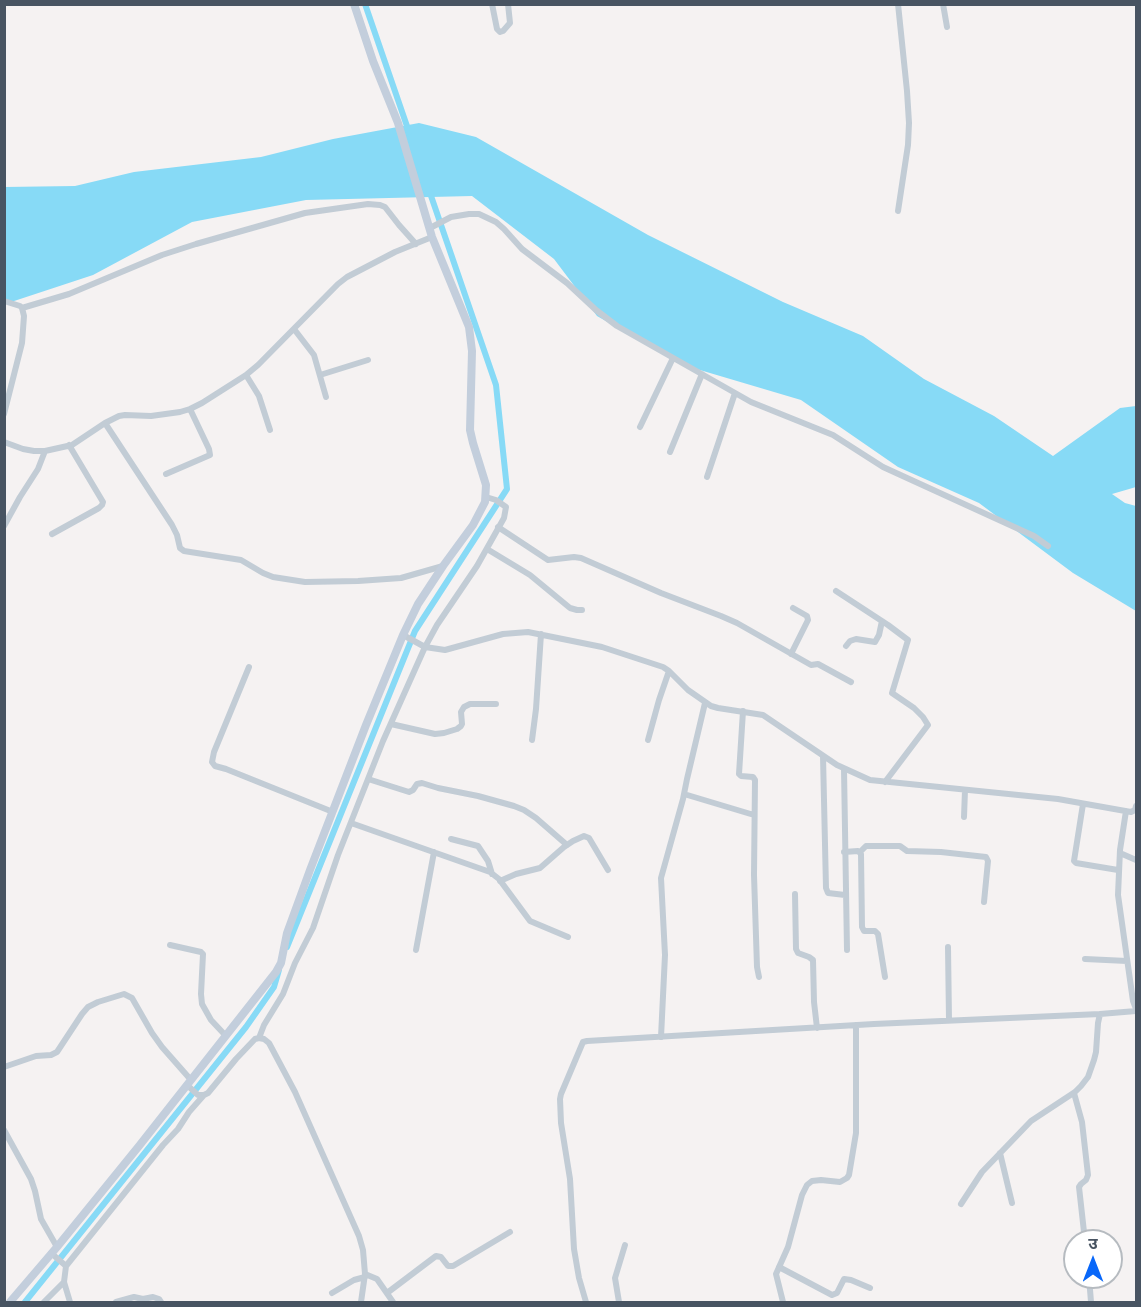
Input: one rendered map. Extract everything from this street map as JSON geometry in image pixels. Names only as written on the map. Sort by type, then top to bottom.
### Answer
[{"type":"street","points":[[10,1302],[55,1253],[194,1089],[226,1036],[276,972],[281,963],[287,933],[366,725],[418,604],[473,525],[486,497],[486,485],[470,430],[472,351],[469,327],[430,230],[398,123],[373,61],[354,4]]},
{"type":"street","points":[[492,4],[497,29],[500,32],[510,23],[507,4]]},
{"type":"street","points":[[898,4],[909,116],[908,145],[898,211]]},
{"type":"street","points":[[943,4],[947,27]]},
{"type":"street","points":[[22,308],[69,294],[162,255],[305,213],[368,204],[380,205],[385,207],[416,244]]},
{"type":"street","points":[[4,442],[11,446],[45,451],[69,446],[112,419],[124,415],[151,416],[190,409],[246,375],[347,277],[395,252],[416,244],[430,230],[452,218],[469,214],[482,215],[496,222],[522,249],[567,283],[617,326],[762,407],[826,432],[883,467],[1034,536],[1048,546]]},
{"type":"street","points":[[4,301],[22,308],[24,316],[22,343],[4,414]]},
{"type":"street","points":[[294,329],[314,355],[326,397]]},
{"type":"street","points":[[640,427],[673,358]]},
{"type":"street","points":[[320,375],[368,360]]},
{"type":"street","points":[[670,453],[702,374]]},
{"type":"street","points":[[246,375],[259,396],[270,430]]},
{"type":"street","points":[[707,477],[735,393]]},
{"type":"street","points":[[166,474],[210,455],[190,409]]},
{"type":"street","points":[[105,423],[172,525],[182,550],[241,560],[273,577],[305,582],[401,578],[443,566]]},
{"type":"street","points":[[52,534],[99,508],[103,502],[69,446]]},
{"type":"street","points":[[4,526],[38,469],[45,451]]},
{"type":"street","points":[[4,1067],[36,1056],[51,1055],[57,1052],[88,1007],[124,994],[132,998],[152,1033],[194,1089],[208,1093],[251,1043],[259,1038],[314,928],[338,855],[368,779],[425,647],[477,566],[506,513],[504,505],[486,497]]},
{"type":"street","points":[[498,527],[548,560],[581,558],[721,616],[811,665],[818,664],[851,682]]},
{"type":"street","points":[[487,549],[530,575],[570,608],[582,610]]},
{"type":"street","points":[[836,591],[908,640],[892,693],[914,708],[928,725],[885,782]]},
{"type":"street","points":[[791,654],[808,620],[807,616],[793,608]]},
{"type":"street","points":[[846,646],[850,641],[856,639],[875,642],[882,621]]},
{"type":"street","points":[[406,636],[425,647],[445,650],[503,634],[528,632],[602,646],[669,671],[705,703],[718,708],[763,715],[844,769],[870,780],[1033,796],[1126,811],[1134,811],[1137,806]]},
{"type":"street","points":[[532,740],[541,634]]},
{"type":"street","points":[[249,667],[212,762],[215,766],[333,812]]},
{"type":"street","points":[[648,740],[669,671]]},
{"type":"street","points":[[661,1037],[665,956],[661,878],[684,794],[705,703]]},
{"type":"street","points":[[391,724],[435,734],[444,733],[461,726],[461,712],[464,707],[470,704],[496,704]]},
{"type":"street","points":[[743,711],[739,772],[741,776],[753,777],[755,780],[754,875],[759,977]]},
{"type":"street","points":[[823,756],[826,888],[828,893],[845,895]]},
{"type":"street","points":[[844,769],[847,951]]},
{"type":"street","points":[[368,779],[409,792],[417,784],[422,783],[514,806],[536,818],[567,845]]},
{"type":"street","points":[[964,817],[965,790]]},
{"type":"street","points":[[684,794],[754,815]]},
{"type":"street","points":[[1083,804],[1074,861],[1118,870]]},
{"type":"street","points":[[586,1302],[574,1249],[570,1179],[561,1123],[561,1094],[585,1041],[949,1020],[1100,1014],[1137,1010],[1133,1001],[1119,910],[1118,870],[1126,811]]},
{"type":"street","points":[[351,823],[492,874],[500,880],[530,921],[568,937]]},
{"type":"street","points":[[500,880],[540,868],[567,845],[587,836],[608,870]]},
{"type":"street","points":[[451,839],[478,846],[488,861],[492,874]]},
{"type":"street","points":[[844,852],[860,852],[866,846],[900,846],[907,851],[984,856],[988,861],[984,902]]},
{"type":"street","points":[[416,951],[434,852]]},
{"type":"street","points":[[860,852],[862,859],[862,927],[864,931],[875,931],[878,934],[885,977]]},
{"type":"street","points":[[1120,853],[1137,860]]},
{"type":"street","points":[[795,894],[796,949],[798,953],[813,960],[817,1028]]},
{"type":"street","points":[[170,945],[203,954],[202,1004],[211,1020],[226,1036]]},
{"type":"street","points":[[948,947],[949,1020]]},
{"type":"street","points":[[1085,959],[1127,961]]},
{"type":"street","points":[[961,1204],[975,1181],[1031,1121],[1081,1086],[1092,1069],[1100,1014]]},
{"type":"street","points":[[783,1302],[776,1276],[788,1247],[802,1195],[807,1185],[812,1181],[840,1182],[848,1178],[856,1133],[856,1025]]},
{"type":"street","points":[[259,1038],[269,1043],[299,1101],[359,1236],[367,1275],[362,1302]]},
{"type":"street","points":[[64,1264],[178,1129],[189,1112],[194,1089]]},
{"type":"street","points":[[1074,1093],[1082,1122],[1088,1174],[1079,1187],[1084,1229]]},
{"type":"street","points":[[4,1130],[31,1179],[41,1219],[55,1253],[64,1264],[64,1282],[70,1302]]},
{"type":"street","points":[[1000,1153],[1012,1203]]},
{"type":"street","points":[[387,1293],[436,1256],[441,1257],[448,1266],[453,1266],[510,1232]]},
{"type":"street","points":[[619,1302],[615,1278],[625,1245]]},
{"type":"street","points":[[779,1268],[832,1295],[837,1293],[844,1279],[870,1288]]},
{"type":"street","points":[[333,1293],[367,1275],[377,1279],[393,1302]]},
{"type":"street","points":[[45,1302],[64,1282]]},
{"type":"street","points":[[116,1302],[134,1297],[143,1299],[153,1297],[159,1299],[160,1302]]},
{"type":"water","points":[[419,123],[476,137],[648,235],[783,302],[863,336],[924,379],[994,416],[1053,456],[1120,408],[1136,406],[1136,487],[1112,494],[1125,503],[1136,506],[1136,611],[1073,573],[979,503],[898,467],[801,400],[683,365],[597,316],[554,259],[472,196],[306,200],[192,222],[93,275],[5,304],[4,187],[75,186],[134,172],[261,157],[333,139]]},
{"type":"waterway","points":[[365,4],[409,132]]},
{"type":"waterway","points":[[287,947],[415,631],[507,489],[496,385],[429,190]]},
{"type":"waterway","points":[[25,1302],[246,1027],[274,987],[279,970]]}]
